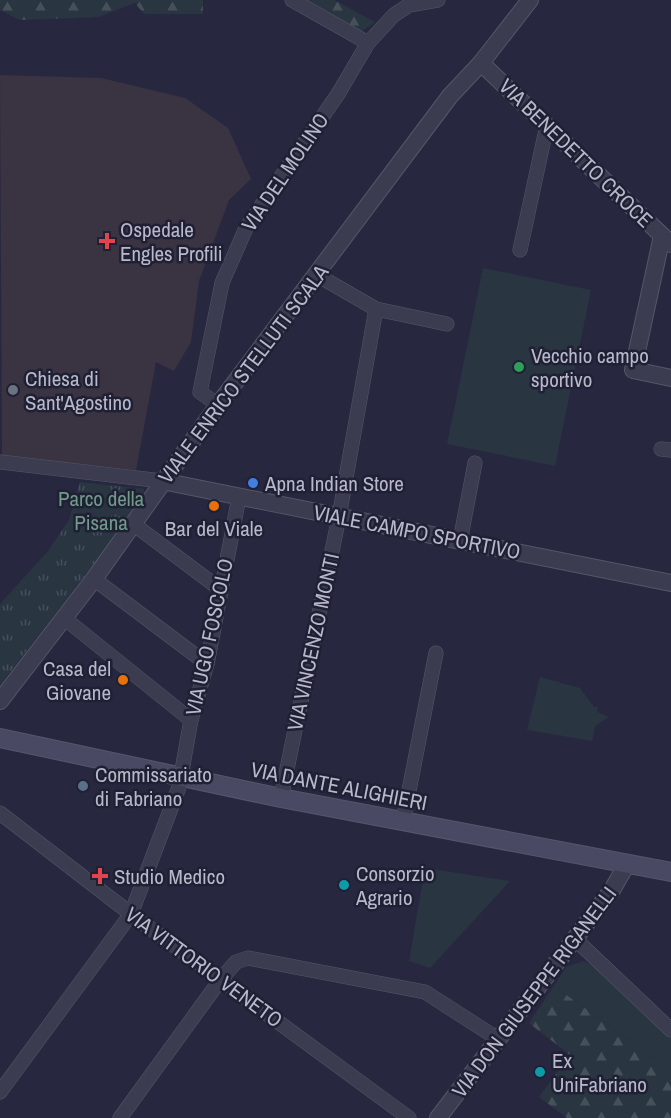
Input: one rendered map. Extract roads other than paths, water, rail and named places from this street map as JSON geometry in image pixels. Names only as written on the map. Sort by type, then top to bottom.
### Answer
[{"type":"main road","name":"VIA DANTE ALIGHIERI","points":[[0,738],[281,798],[671,872]]},
{"type":"street","points":[[292,0],[368,43]]},
{"type":"street","name":"VIA DEL MOLINO","points":[[218,405],[200,392],[222,283],[246,228],[338,94],[368,43],[394,15],[409,4],[438,0]]},
{"type":"street","name":"VIALE ENRICO STELLUTI SCALA","points":[[0,701],[94,579],[218,405],[450,96],[486,56],[530,0]]},
{"type":"street","name":"VIA BENEDETTO CROCE","points":[[486,56],[547,125],[666,240]]},
{"type":"street","points":[[520,250],[547,125]]},
{"type":"street","points":[[666,240],[633,370],[671,378]]},
{"type":"street","points":[[317,275],[376,309],[447,324]]},
{"type":"street","name":"VIA VINCENZO MONTI","points":[[281,798],[339,517],[376,309]]},
{"type":"street","points":[[0,462],[162,481]]},
{"type":"street","points":[[460,541],[475,463]]},
{"type":"street","name":"VIALE CAMPO SPORTIVO","points":[[162,481],[671,583]]},
{"type":"street","name":"VIA UGO FOSCOLO","points":[[0,1092],[130,914],[177,793],[191,720],[207,664],[239,497]]},
{"type":"street","points":[[132,523],[220,589]]},
{"type":"street","points":[[94,579],[207,664]]},
{"type":"street","points":[[64,618],[191,720]]},
{"type":"street","points":[[403,821],[436,653]]},
{"type":"street","name":"VIA VITTORIO VENETO","points":[[0,813],[130,914],[409,1118]]},
{"type":"street","name":"VIA DON GIUSEPPE RIGANELLI","points":[[438,1118],[612,890],[627,864]]},
{"type":"street","points":[[575,939],[671,1030]]},
{"type":"street","points":[[120,1118],[221,979],[236,962],[248,958],[425,992],[498,1039]]},
{"type":"place","name":"Ospedale Engles Profili","points":[[107,241]]},
{"type":"place","name":"Vecchio campo sportivo","points":[[519,367]]},
{"type":"place","name":"Chiesa di Sant'Agostino","points":[[13,390]]},
{"type":"place","name":"Apna Indian Store","points":[[253,483]]},
{"type":"place","name":"Bar del Viale","points":[[214,506]]},
{"type":"place","name":"Casa del Giovane","points":[[123,680]]},
{"type":"place","name":"Commissariato di Fabriano","points":[[83,786]]},
{"type":"place","name":"Studio Medico","points":[[100,876]]},
{"type":"place","name":"Consorzio Agrario","points":[[344,885]]},
{"type":"place","name":"Ex UniFabriano","points":[[540,1072]]},
{"type":"park label","name":"Parco della Pisana","points":[[101,510]]}]
